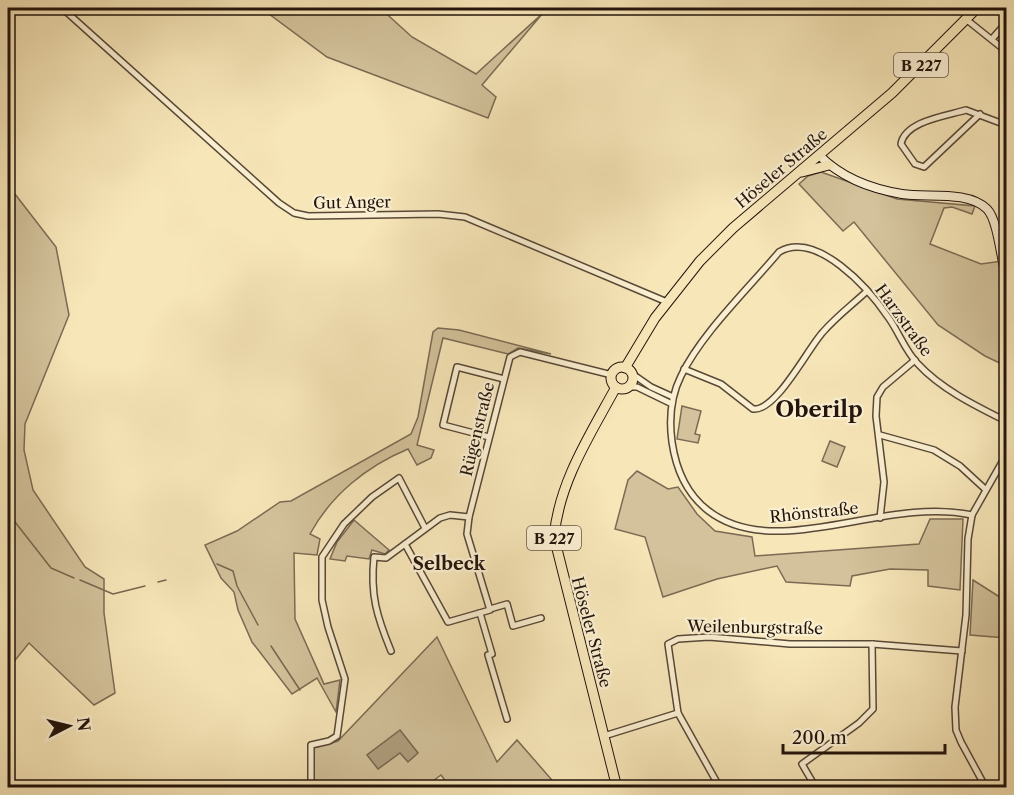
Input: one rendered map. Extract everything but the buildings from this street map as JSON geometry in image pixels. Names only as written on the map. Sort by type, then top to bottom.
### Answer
[{"type":"main road","name":"Höseler Straße","points":[[628,371],[667,302],[700,261],[733,228],[892,93],[977,8]]},
{"type":"main road","points":[[820,156],[835,171],[892,192],[976,202],[988,210],[994,220],[1006,275]]},
{"type":"main road","points":[[800,172],[829,165]]},
{"type":"main road","points":[[618,368],[628,371],[633,379],[629,387],[623,389],[616,387],[612,381],[612,375],[618,368]]},
{"type":"main road","name":"Höseler Straße","points":[[616,387],[573,469],[555,517],[554,537],[617,788]]},
{"type":"street","name":"Gut Anger","points":[[62,8],[270,195],[294,213],[308,216],[438,214],[465,217],[667,302]]},
{"type":"street","points":[[966,20],[1002,48],[1006,63]]},
{"type":"street","points":[[992,39],[1006,23]]},
{"type":"street","points":[[980,114],[924,167],[915,164],[901,144],[902,137],[911,128],[966,110],[980,114],[1006,125]]},
{"type":"street","name":"Harzstraße","points":[[673,400],[691,356],[779,252],[785,248],[802,246],[840,265],[867,291],[887,315],[915,360],[943,385],[1006,421]]},
{"type":"street","points":[[684,369],[721,384],[753,409],[762,408],[788,381],[821,334],[867,291]]},
{"type":"street","name":"Rügenstraße","points":[[490,609],[467,534],[469,517],[510,357],[520,352],[612,375]]},
{"type":"street","points":[[880,518],[884,482],[877,397],[883,387],[915,360]]},
{"type":"street","points":[[489,437],[443,425],[457,367],[504,379]]},
{"type":"street","points":[[628,371],[673,400]]},
{"type":"street","points":[[629,387],[638,387],[673,400]]},
{"type":"street","name":"Rhönstraße","points":[[673,400],[671,435],[681,477],[694,499],[723,521],[754,530],[780,531],[929,513],[972,515]]},
{"type":"street","points":[[880,435],[934,450],[960,466],[985,489]]},
{"type":"street","points":[[986,788],[956,729],[955,707],[968,590],[968,539],[972,515],[1006,455]]},
{"type":"street","points":[[311,788],[311,745],[329,741],[337,736],[345,679],[322,600],[322,557],[344,524],[372,497],[399,478],[425,528]]},
{"type":"street","points":[[391,651],[376,615],[372,574],[374,556],[387,558],[425,528],[450,515],[469,517]]},
{"type":"street","points":[[405,544],[448,622],[507,604],[513,626],[541,618]]},
{"type":"street","points":[[480,613],[492,654],[488,655],[507,719]]},
{"type":"street","name":"Weilenburgstraße","points":[[720,788],[678,714],[668,644],[678,639],[709,637],[790,644],[872,644],[962,651]]},
{"type":"street","points":[[816,788],[802,764],[859,723],[873,709],[872,644]]},
{"type":"street","points":[[604,736],[678,714]]},
{"type":"shaded area","points":[[261,8],[380,8],[412,37],[476,74],[543,13],[482,85],[496,97],[488,118],[327,57]]},
{"type":"shaded area","points":[[821,172],[897,199],[975,206],[972,214],[952,207],[944,208],[930,244],[981,264],[1002,261],[1006,275],[1006,366],[985,356],[938,325],[854,222],[843,231],[799,184],[808,176]]},
{"type":"shaded area","points":[[8,185],[56,247],[69,315],[25,424],[24,450],[33,490],[85,567],[104,579],[104,613],[115,693],[94,705],[29,643],[8,669]]},
{"type":"shaded area","points":[[438,328],[459,330],[551,354],[518,348],[508,354],[443,338],[417,445],[434,450],[431,458],[417,465],[408,449],[365,473],[339,494],[310,534],[320,539],[317,555],[294,553],[295,619],[324,684],[340,680],[336,712],[317,678],[292,694],[252,642],[238,610],[234,592],[221,578],[205,545],[237,531],[280,502],[291,501],[411,434],[418,417],[433,332]]},
{"type":"shaded area","points":[[682,406],[701,411],[695,434],[700,435],[698,443],[677,439]]},
{"type":"shaded area","points":[[830,441],[845,447],[837,467],[822,461]]},
{"type":"shaded area","points":[[637,471],[668,489],[678,487],[697,514],[715,531],[752,537],[755,556],[919,544],[930,519],[963,519],[960,590],[928,586],[928,570],[890,569],[852,576],[850,586],[786,582],[777,566],[717,579],[663,597],[645,537],[615,529],[628,480]]},
{"type":"shaded area","points":[[354,520],[389,550],[385,554],[372,550],[369,559],[347,556],[345,561],[330,559],[337,542]]},
{"type":"shaded area","points":[[973,580],[1006,601],[1006,638],[970,635]]},
{"type":"shaded area","points":[[437,637],[497,762],[517,740],[558,787],[450,787],[441,775],[425,787],[313,787],[314,748],[338,741]]},
{"type":"shaded area","points":[[400,730],[418,753],[408,762],[400,753],[378,769],[367,755]]},
{"type":"waterway","points":[[8,513],[51,568],[74,578]]},
{"type":"waterway","points":[[217,564],[233,571],[237,586],[258,625]]},
{"type":"waterway","points":[[80,580],[113,594],[145,586]]},
{"type":"waterway","points":[[158,582],[166,580]]},
{"type":"waterway","points":[[271,646],[300,690]]},
{"type":"district","name":"Oberilp","points":[[819,409]]},
{"type":"district","name":"Selbeck","points":[[449,564]]}]
